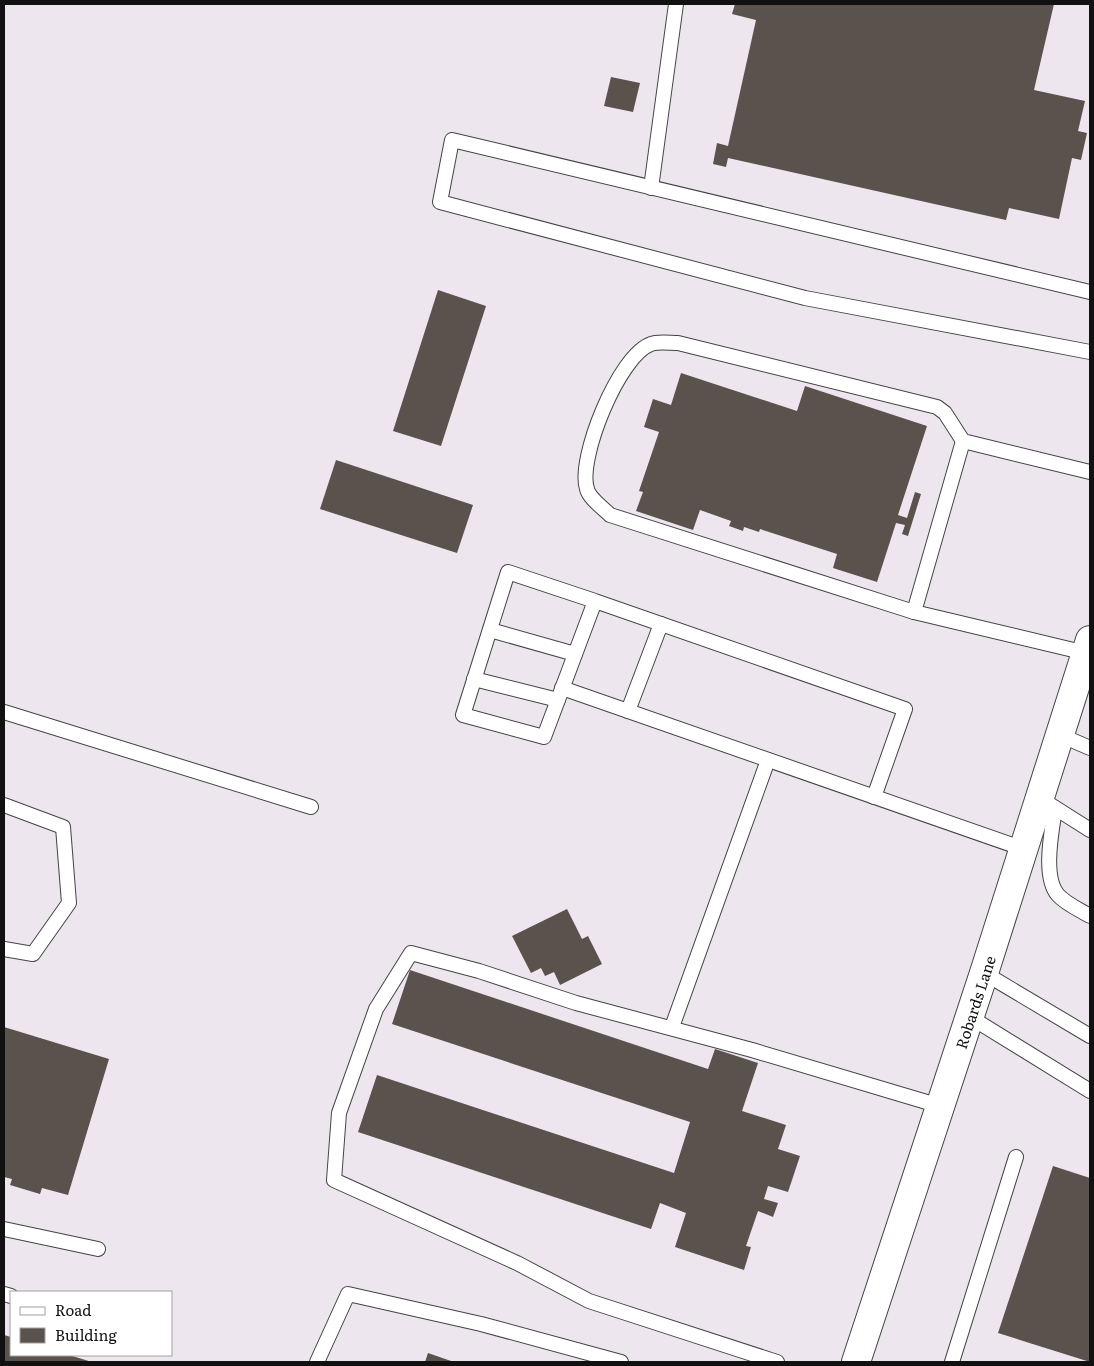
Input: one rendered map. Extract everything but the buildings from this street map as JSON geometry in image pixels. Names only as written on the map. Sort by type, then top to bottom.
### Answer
[{"type":"street","name":"Robards Lane","points":[[856,1362],[1024,849],[1047,803],[1060,735],[1088,646]]},
{"type":"lane","points":[[651,188],[676,4]]},
{"type":"lane","points":[[1090,292],[452,140],[440,202],[805,298],[1090,352]]},
{"type":"lane","points":[[1088,646],[914,612],[610,515],[587,491],[584,468],[608,394],[630,361],[651,344],[678,342],[937,407],[945,413],[963,441],[1090,472]]},
{"type":"lane","points":[[914,612],[963,441]]},
{"type":"lane","points":[[595,601],[544,737],[463,715],[508,572],[595,601],[905,709],[874,796]]},
{"type":"lane","points":[[628,711],[660,624]]},
{"type":"lane","points":[[490,630],[575,654]]},
{"type":"lane","points":[[474,679],[560,694],[628,711],[1024,849]]},
{"type":"lane","points":[[4,712],[311,807]]},
{"type":"lane","points":[[1060,735],[1090,748]]},
{"type":"lane","points":[[672,1027],[768,760]]},
{"type":"lane","points":[[1047,803],[1090,830]]},
{"type":"lane","points":[[1047,803],[1049,863],[1052,884],[1057,894],[1063,900],[1090,916]]},
{"type":"lane","points":[[4,805],[64,827],[69,903],[33,954],[4,949]]},
{"type":"lane","points":[[777,1362],[589,1301],[517,1263],[334,1180],[340,1113],[376,1009],[411,953],[479,971],[576,1003],[672,1027],[940,1106]]},
{"type":"lane","points":[[984,973],[1090,1036]]},
{"type":"lane","points":[[970,1017],[1090,1091]]},
{"type":"lane","points":[[952,1362],[1016,1158]]},
{"type":"lane","points":[[4,1229],[98,1249]]},
{"type":"lane","points":[[317,1362],[348,1294],[481,1324],[621,1362]]},
{"type":"shaded area","points":[[4,4],[1090,4],[1090,1362],[4,1362]]}]
